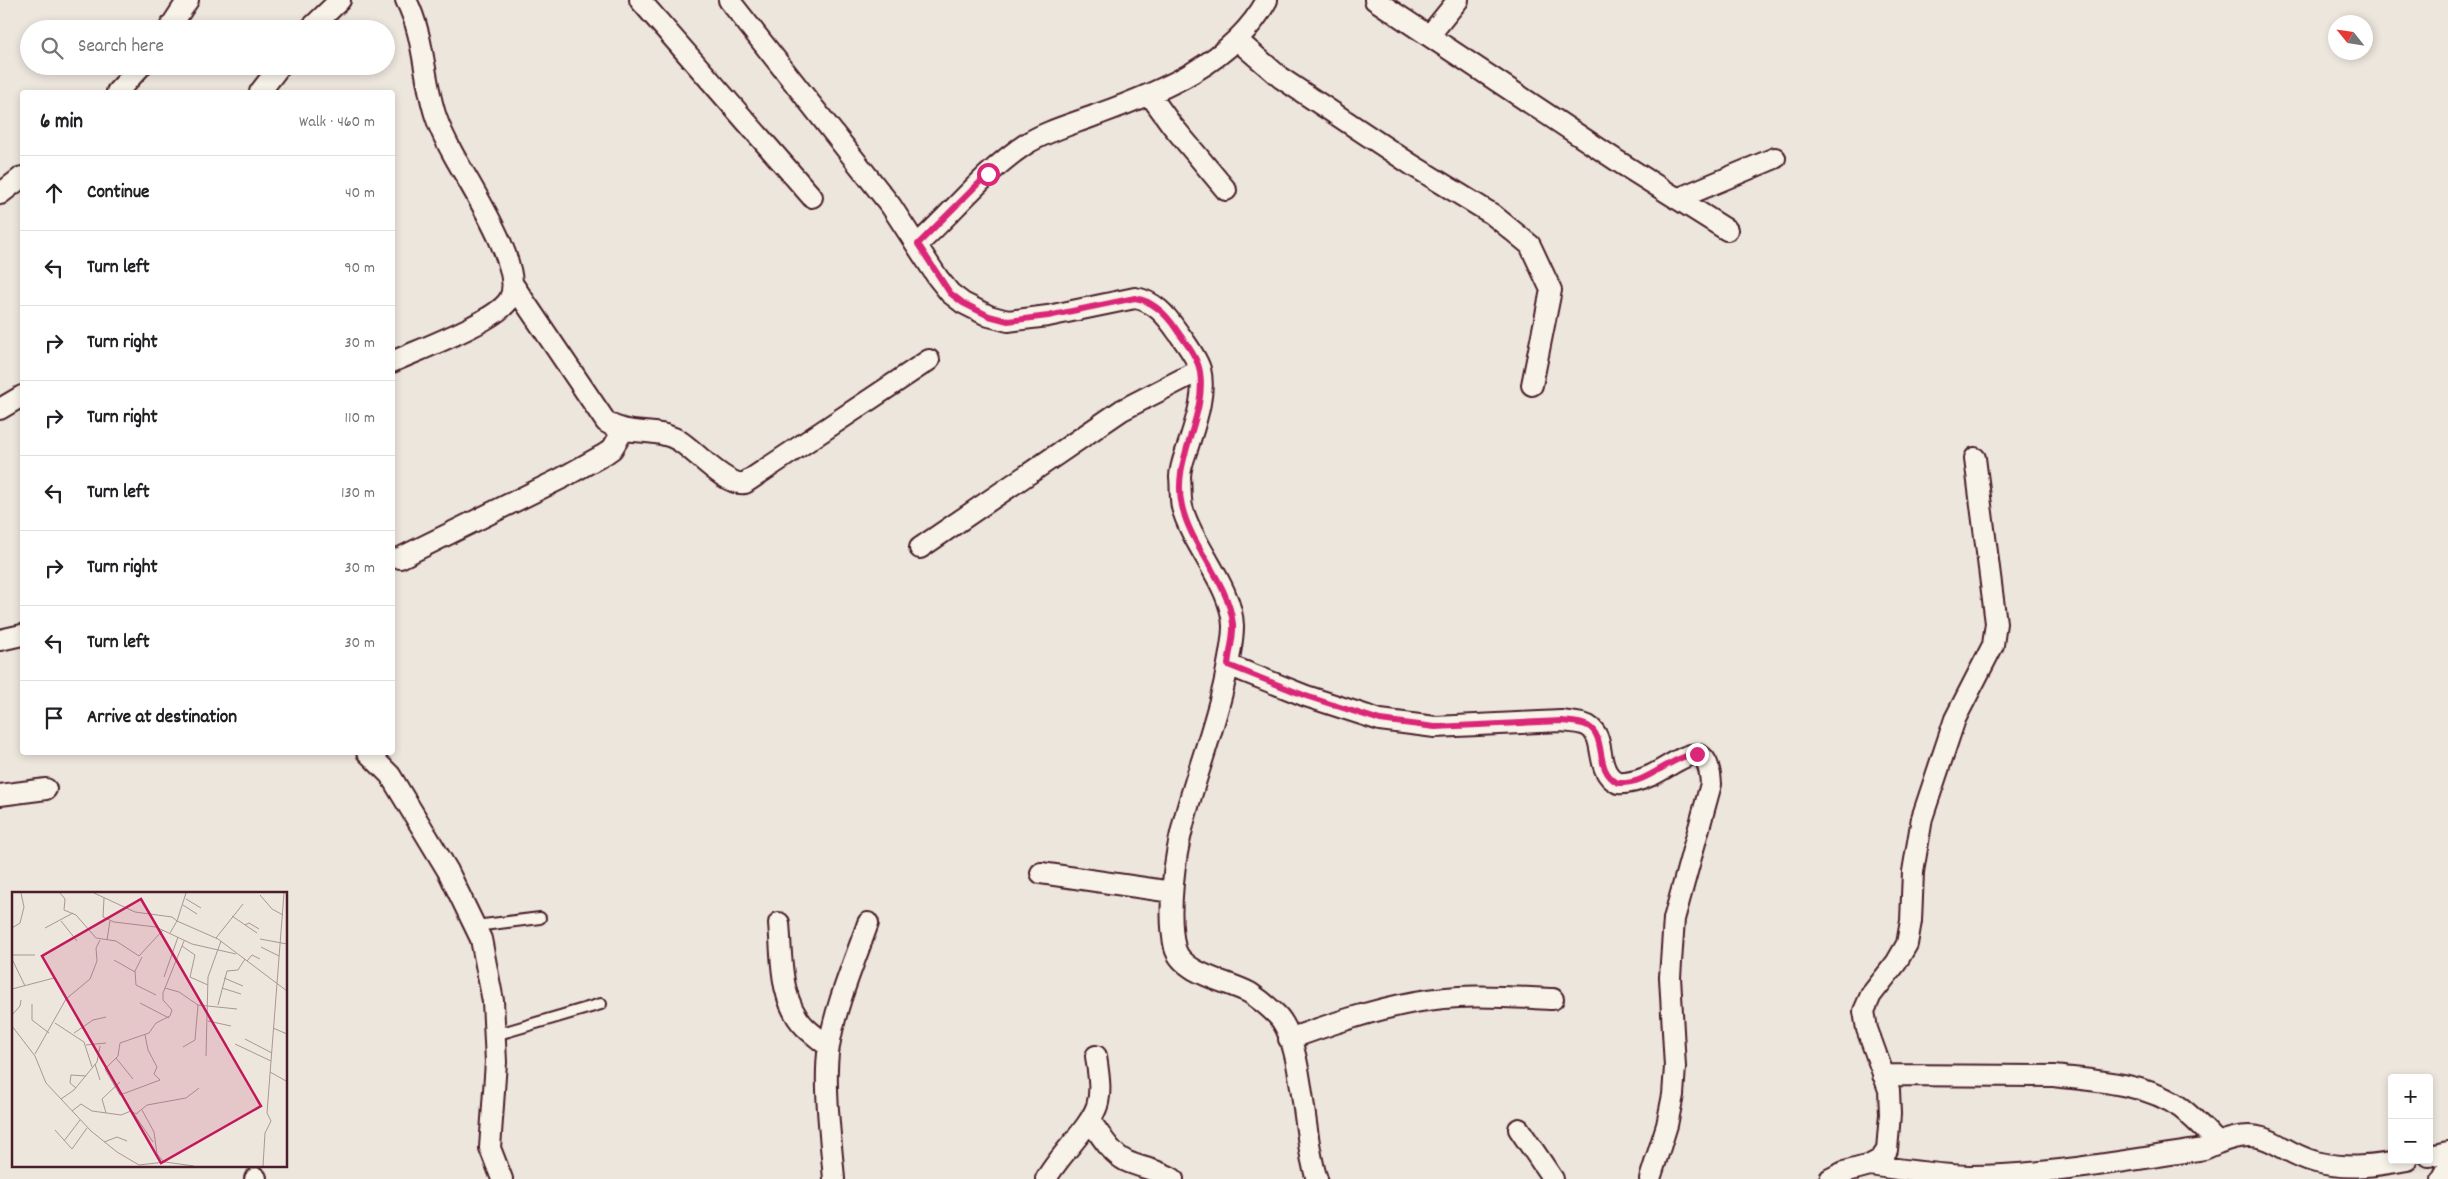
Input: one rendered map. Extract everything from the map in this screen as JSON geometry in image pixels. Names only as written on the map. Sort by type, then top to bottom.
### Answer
[{"type":"street","points":[[176,20],[188,0]]},
{"type":"street","points":[[318,20],[340,0]]},
{"type":"street","points":[[406,0],[413,14],[422,45],[436,117],[452,152],[494,228],[514,286],[606,422],[623,430],[667,435],[679,440],[733,482],[745,483],[929,360]]},
{"type":"street","points":[[640,0],[812,197]]},
{"type":"street","points":[[729,0],[891,206],[950,293],[963,303],[989,316],[1008,321],[1040,317],[1135,298],[1146,300],[1171,322],[1188,347],[1200,370],[1201,396],[1180,472],[1182,506],[1196,541],[1223,589],[1233,624],[1228,665],[1218,711],[1196,773],[1177,843],[1172,892],[1172,933],[1176,951],[1193,970],[1250,993],[1279,1017],[1289,1039],[1301,1085],[1306,1130],[1317,1179]]},
{"type":"street","points":[[918,244],[988,174],[1026,144],[1054,130],[1150,95],[1189,75],[1237,40],[1260,13],[1267,0]]},
{"type":"street","points":[[1375,0],[1727,230]]},
{"type":"street","points":[[1429,36],[1458,0]]},
{"type":"street","points":[[1237,40],[1281,78],[1396,155],[1492,214],[1530,246],[1551,290],[1532,385]]},
{"type":"street","points":[[119,90],[133,75]]},
{"type":"street","points":[[262,90],[273,75]]},
{"type":"street","points":[[1150,95],[1176,131],[1226,190]]},
{"type":"street","points":[[1677,199],[1776,158]]},
{"type":"street","points":[[0,194],[20,179]]},
{"type":"street","points":[[395,361],[493,314],[509,300],[514,286]]},
{"type":"street","points":[[920,548],[1122,410],[1200,370]]},
{"type":"street","points":[[0,409],[20,397]]},
{"type":"street","points":[[400,558],[562,478],[605,454],[618,441],[623,430]]},
{"type":"street","points":[[1830,1179],[1844,1172],[1870,1165],[1881,1159],[1887,1150],[1890,1114],[1889,1090],[1866,1029],[1864,1011],[1871,995],[1896,963],[1906,944],[1911,922],[1913,872],[1922,818],[1955,719],[1993,645],[1996,623],[1975,458]]},
{"type":"street","points":[[0,640],[20,635]]},
{"type":"street","points":[[1228,665],[1306,696],[1380,720],[1435,727],[1561,721],[1589,726],[1598,739],[1605,773],[1618,783],[1640,780],[1686,754],[1697,754],[1705,759],[1710,767],[1711,784],[1674,919],[1670,977],[1676,1066],[1674,1095],[1668,1125],[1650,1179]]},
{"type":"street","points":[[370,755],[390,775],[448,871],[481,939],[493,1001],[495,1034],[496,1062],[490,1148],[502,1179]]},
{"type":"street","points":[[0,795],[46,789]]},
{"type":"street","points":[[1041,873],[1172,892]]},
{"type":"street","points":[[779,923],[784,979],[791,1007],[804,1026],[829,1047]]},
{"type":"street","points":[[834,1179],[828,1078],[829,1047],[838,1010],[868,923]]},
{"type":"street","points":[[1289,1039],[1346,1019],[1416,1001],[1478,996],[1553,999]]},
{"type":"street","points":[[1046,1179],[1090,1121],[1097,1105],[1100,1083],[1096,1056]]},
{"type":"street","points":[[1883,1075],[2054,1076],[2136,1088],[2165,1099],[2181,1108],[2218,1143]]},
{"type":"street","points":[[1090,1121],[1117,1155],[1173,1179]]},
{"type":"street","points":[[1519,1129],[1553,1179]]},
{"type":"street","points":[[1870,1165],[1924,1174],[1970,1176],[2072,1167],[2204,1149],[2231,1138],[2257,1135],[2314,1161],[2353,1168],[2388,1164]]},
{"type":"street","points":[[2433,1155],[2448,1152]]},
{"type":"street","points":[[2442,1179],[2448,1168]]},
{"type":"lane","points":[[475,926],[540,918]]},
{"type":"lane","points":[[495,1034],[601,1004]]},
{"type":"route","points":[[988,174],[918,244],[938,278],[950,293],[963,303],[989,316],[1008,321],[1095,308],[1135,298],[1146,300],[1171,322],[1188,347],[1200,370],[1201,396],[1180,472],[1182,506],[1196,541],[1223,589],[1233,624],[1228,665],[1306,696],[1380,720],[1435,727],[1561,721],[1589,726],[1598,739],[1605,773],[1618,783],[1640,780],[1672,764],[1686,754],[1697,754]]}]
